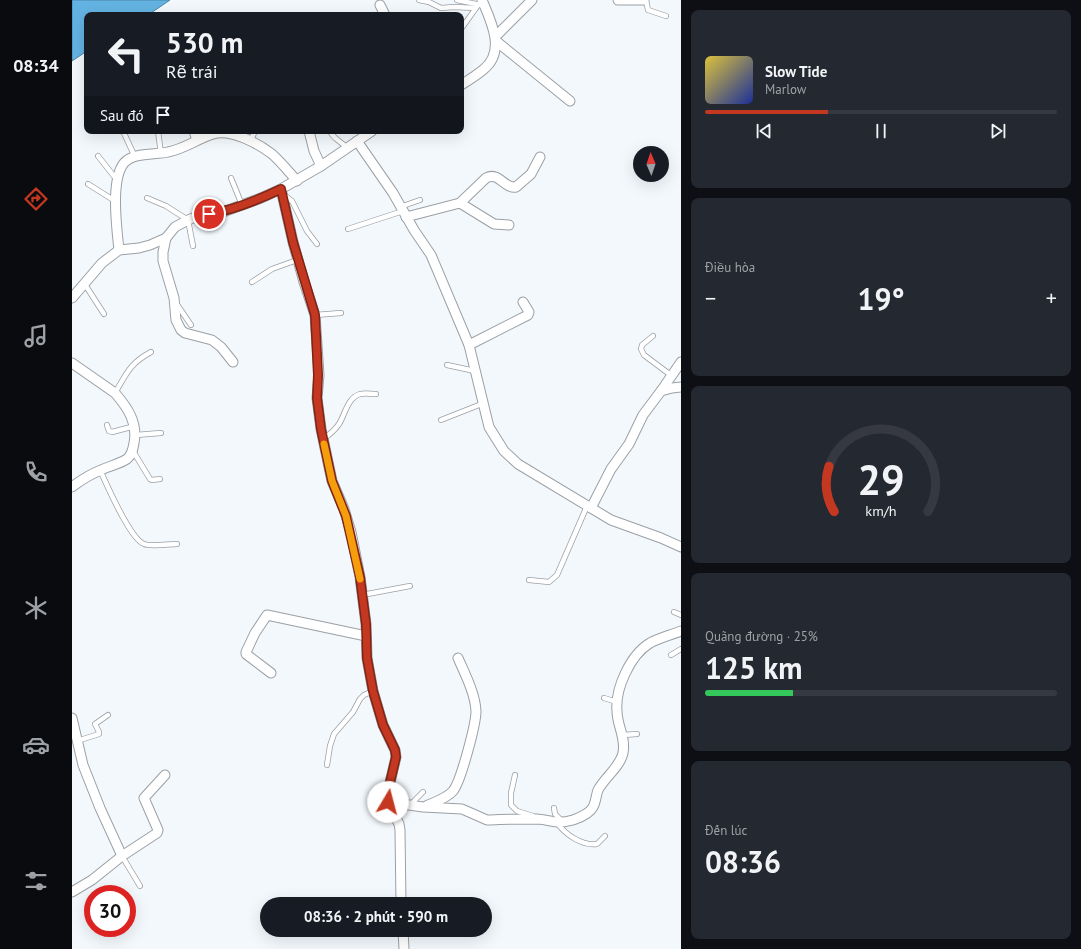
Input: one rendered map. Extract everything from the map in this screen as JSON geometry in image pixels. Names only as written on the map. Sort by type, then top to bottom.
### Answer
[{"type":"street","points":[[464,83],[485,69],[491,63],[496,38],[532,0]]},
{"type":"street","points":[[618,0],[645,0]]},
{"type":"street","points":[[480,4],[496,38],[570,101]]},
{"type":"street","points":[[380,6],[383,12]]},
{"type":"street","points":[[195,134],[198,140]]},
{"type":"street","points":[[119,250],[116,212],[117,181],[124,163],[135,157],[161,154],[181,149],[213,134]]},
{"type":"street","points":[[234,134],[263,148],[273,155],[297,181]]},
{"type":"street","points":[[310,134],[314,150],[321,166]]},
{"type":"street","points":[[72,298],[102,263],[119,250],[139,248],[166,238],[176,227],[188,220],[198,216],[220,213],[281,191],[368,134]]},
{"type":"street","points":[[357,141],[393,193],[431,255],[469,345],[489,427],[504,451],[518,464],[611,520],[655,535],[681,548]]},
{"type":"street","points":[[403,211],[460,203],[490,176],[495,176],[510,187],[516,187],[530,174],[540,157]]},
{"type":"street","points":[[281,191],[298,260],[315,315],[318,375],[317,398],[323,439],[332,481],[351,532],[360,577],[367,658],[373,691],[383,725],[395,750],[396,757],[388,791],[388,802],[399,824],[400,830],[401,897]]},
{"type":"street","points":[[460,203],[494,224],[509,225]]},
{"type":"street","points":[[166,238],[163,261],[175,302],[176,320],[182,332],[212,340],[221,347],[233,362]]},
{"type":"street","points":[[469,345],[528,315],[530,312],[523,302]]},
{"type":"street","points":[[589,507],[611,469],[629,444],[643,415],[681,362]]},
{"type":"street","points":[[72,363],[115,393],[129,412],[135,426],[136,435],[133,451],[126,459],[113,466],[100,470],[72,487]]},
{"type":"street","points":[[660,391],[672,388],[681,388]]},
{"type":"street","points":[[271,673],[246,654],[255,633],[267,615],[366,636]]},
{"type":"street","points":[[388,802],[409,806],[462,809],[487,820],[537,819],[560,823],[574,819],[592,809],[598,791],[621,760],[624,752],[624,741],[617,712],[617,702],[625,674],[639,653],[651,643],[681,631]]},
{"type":"street","points":[[423,807],[450,794],[456,786],[465,761],[475,720],[474,702],[458,658]]},
{"type":"street","points":[[72,718],[83,765],[122,856]]},
{"type":"street","points":[[72,892],[92,880],[122,856],[158,832],[144,798],[165,775]]},
{"type":"street","points":[[403,937],[404,949]]},
{"type":"lane","points":[[419,0],[429,2],[441,8],[480,4]]},
{"type":"lane","points":[[457,0],[480,4]]},
{"type":"lane","points":[[645,0],[649,11],[666,16]]},
{"type":"lane","points":[[464,25],[480,4]]},
{"type":"lane","points":[[124,134],[135,157]]},
{"type":"lane","points":[[158,134],[161,154]]},
{"type":"lane","points":[[250,142],[254,134]]},
{"type":"lane","points":[[332,134],[334,139],[342,142],[346,148]]},
{"type":"lane","points":[[98,156],[117,181]]},
{"type":"lane","points":[[231,178],[242,205]]},
{"type":"lane","points":[[88,184],[116,201]]},
{"type":"lane","points":[[281,191],[292,201],[307,231],[317,244]]},
{"type":"lane","points":[[146,198],[166,206],[188,220],[193,246]]},
{"type":"lane","points":[[348,229],[403,211],[420,200]]},
{"type":"lane","points":[[252,282],[272,270],[298,260]]},
{"type":"lane","points":[[84,283],[104,314]]},
{"type":"lane","points":[[175,302],[191,325]]},
{"type":"lane","points":[[315,315],[341,314]]},
{"type":"lane","points":[[653,336],[642,345],[642,352],[672,376]]},
{"type":"lane","points":[[115,393],[131,365],[139,358],[151,352]]},
{"type":"lane","points":[[447,365],[476,371]]},
{"type":"lane","points":[[323,439],[340,423],[354,398],[360,394],[376,394]]},
{"type":"lane","points":[[441,420],[484,403]]},
{"type":"lane","points":[[107,425],[109,431],[112,432],[135,426]]},
{"type":"lane","points":[[136,435],[161,433]]},
{"type":"lane","points":[[133,451],[150,479],[160,479]]},
{"type":"lane","points":[[100,470],[117,507],[138,540],[148,545],[178,544]]},
{"type":"lane","points":[[529,580],[549,582],[557,575],[589,507]]},
{"type":"lane","points":[[362,595],[410,586]]},
{"type":"lane","points":[[674,612],[681,615]]},
{"type":"lane","points":[[671,655],[681,649]]},
{"type":"lane","points":[[327,765],[330,746],[334,734],[353,712],[360,699],[364,695],[373,691]]},
{"type":"lane","points":[[604,698],[617,702]]},
{"type":"lane","points":[[77,741],[99,734],[95,724],[108,715]]},
{"type":"lane","points":[[623,735],[637,734]]},
{"type":"lane","points":[[516,775],[511,792],[510,805],[517,811],[531,815],[537,819]]},
{"type":"lane","points":[[409,806],[423,792]]},
{"type":"lane","points":[[554,808],[555,814],[568,835],[576,840],[589,844],[597,844],[605,836]]},
{"type":"lane","points":[[122,856],[140,886]]},
{"type":"water","points":[[72,0],[170,0],[152,12],[84,12],[84,53],[72,61]]},
{"type":"slow traffic","points":[[324,444],[332,481],[351,532],[360,579]]},
{"type":"route","points":[[209,214],[220,213],[281,189],[293,242],[315,315],[318,375],[317,398],[321,429],[332,481],[351,532],[360,577],[366,624],[367,658],[373,691],[383,725],[395,750],[396,757],[388,791],[388,802]]}]
